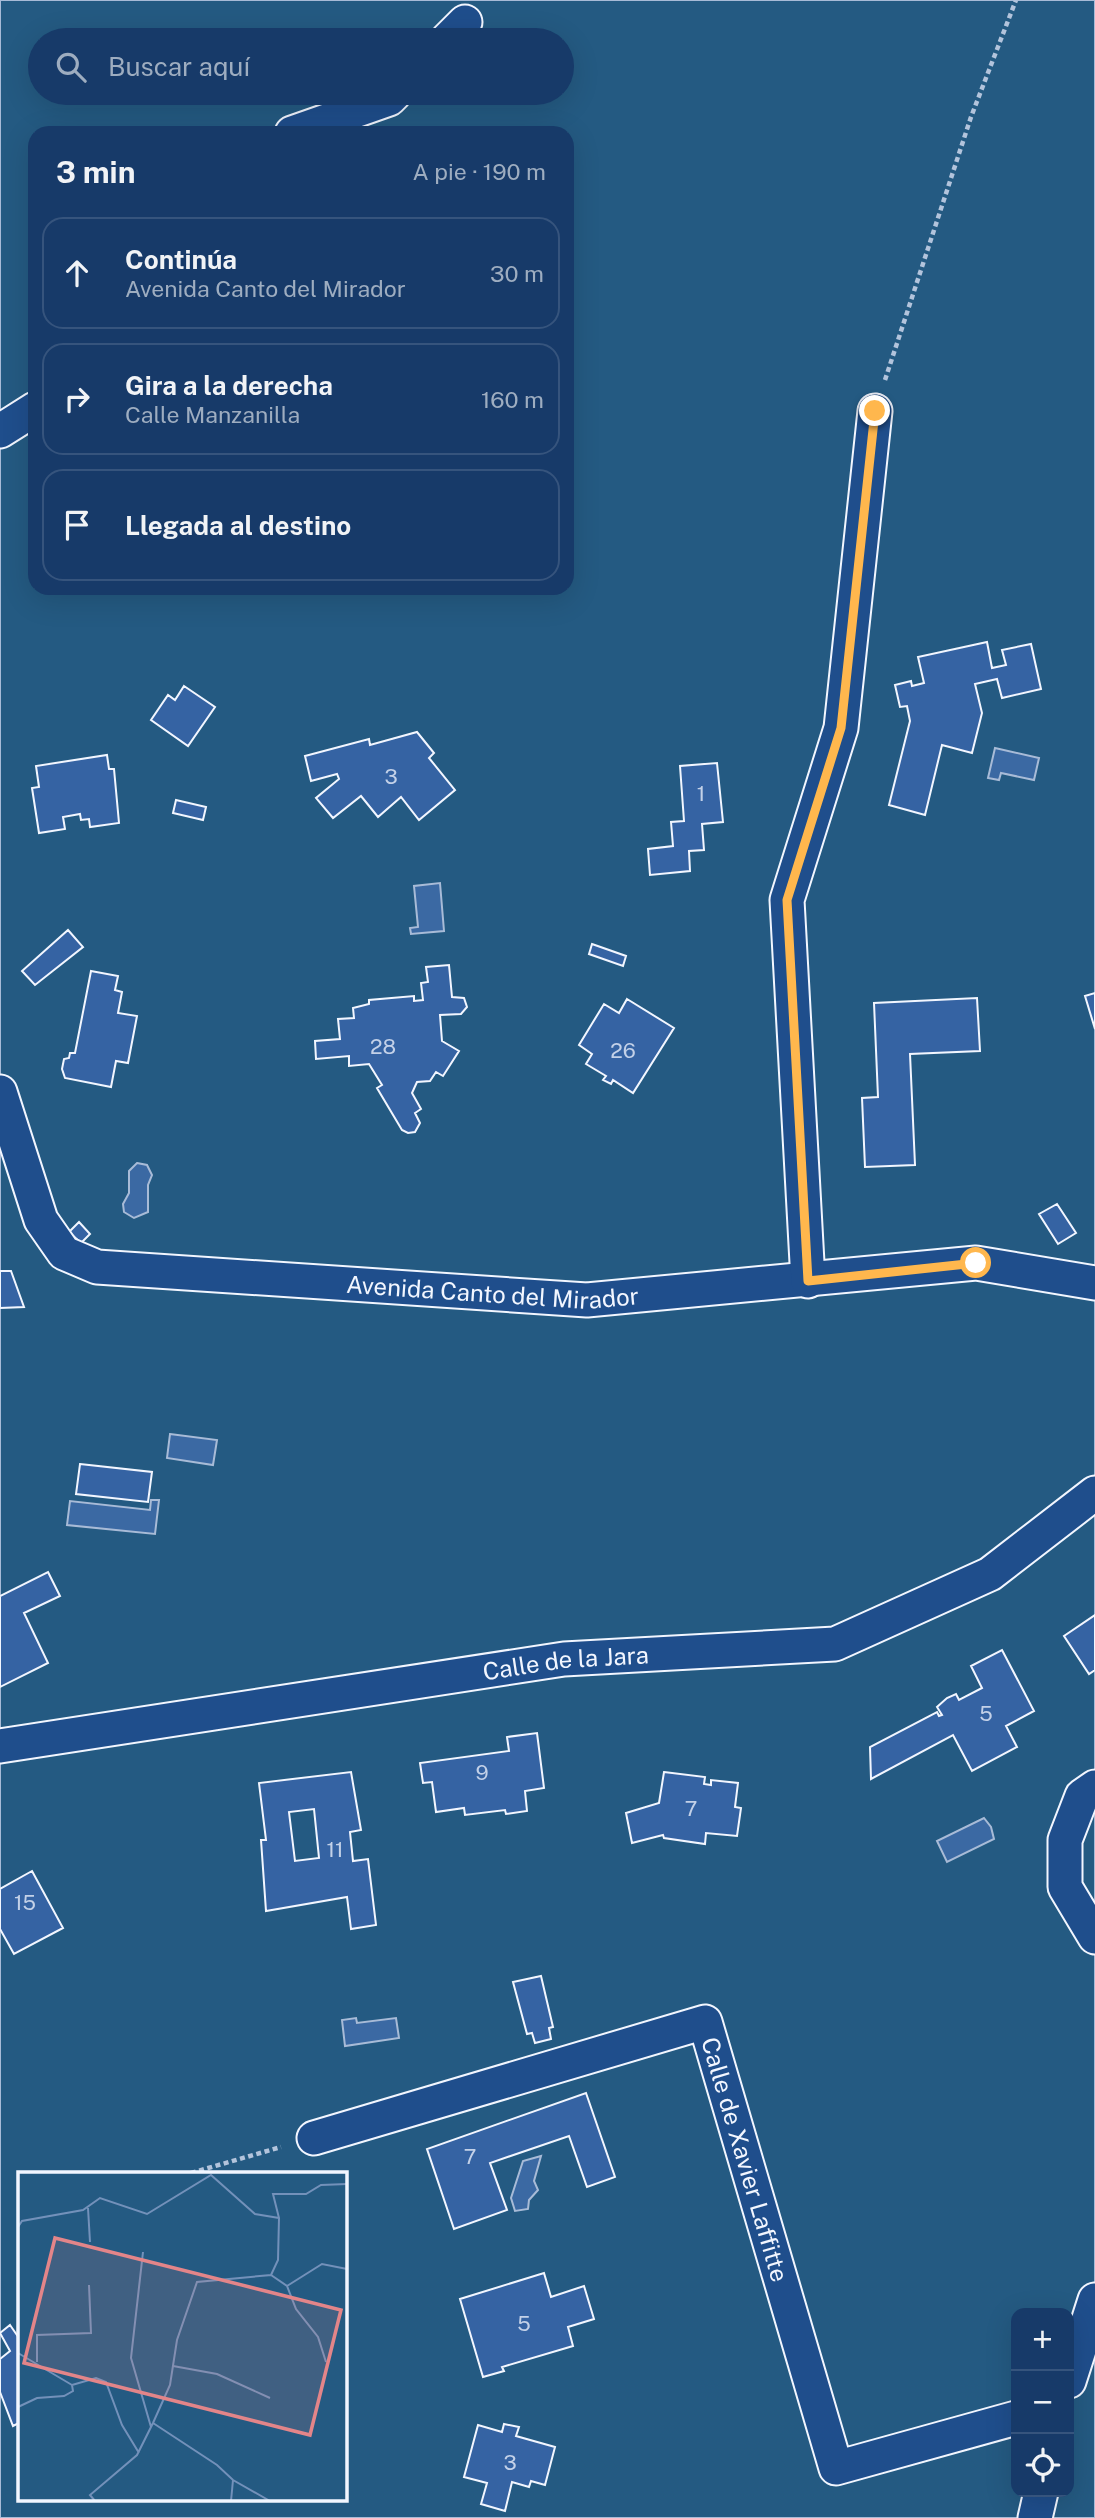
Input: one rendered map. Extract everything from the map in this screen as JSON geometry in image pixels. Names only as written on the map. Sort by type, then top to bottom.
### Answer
[{"type":"street","points":[[312,126],[372,105]]},
{"type":"street","points":[[808,1281],[787,900],[841,728],[875,411]]},
{"type":"street","points":[[0,431],[28,413]]},
{"type":"street","name":"Avenida Canto del Mirador","points":[[0,1092],[41,1220],[64,1253],[97,1267],[587,1300],[976,1263],[1095,1283]]},
{"type":"street","name":"Calle de la Jara","points":[[0,1746],[564,1659],[835,1644],[989,1574],[1095,1493]]},
{"type":"street","points":[[1095,1787],[1082,1796],[1065,1840],[1065,1887],[1095,1937]]},
{"type":"street","name":"Calle de Xavier Laffitte","points":[[314,2138],[705,2022],[836,2468],[1011,2419]]},
{"type":"street","points":[[1072,2371],[1095,2300]]},
{"type":"street","points":[[1035,2518],[1040,2497]]},
{"type":"path","points":[[875,411],[971,117],[1016,0]]},
{"type":"path","points":[[195,2172],[314,2138]]},
{"type":"shaded area","points":[[0,0],[1095,0],[1095,2518],[0,2518]]},
{"type":"shaded area","points":[[995,748],[1039,758],[1034,780],[1001,773],[999,780],[988,778]]},
{"type":"shaded area","points":[[440,883],[444,931],[411,934],[410,928],[418,927],[414,886]]},
{"type":"shaded area","points":[[137,1163],[147,1165],[152,1175],[148,1185],[148,1212],[134,1218],[124,1212],[123,1204],[129,1193],[129,1171]]},
{"type":"shaded area","points":[[170,1434],[217,1440],[213,1465],[167,1458]]},
{"type":"shaded area","points":[[151,1500],[159,1500],[155,1534],[67,1525],[70,1501],[150,1510]]},
{"type":"shaded area","points":[[984,1818],[991,1827],[994,1839],[947,1862],[937,1841]]},
{"type":"shaded area","points":[[356,2018],[357,2023],[396,2018],[399,2038],[345,2046],[342,2020]]},
{"type":"shaded area","points":[[541,2156],[534,2181],[538,2190],[529,2200],[528,2209],[515,2211],[511,2198],[523,2161]]},
{"type":"building","points":[[987,642],[992,668],[1006,665],[1002,650],[1031,644],[1041,689],[1002,698],[997,679],[975,684],[982,713],[972,753],[942,745],[925,815],[889,805],[910,721],[907,706],[900,707],[895,685],[911,681],[912,686],[924,683],[918,657]]},
{"type":"building","points":[[184,686],[215,707],[188,746],[151,720],[168,695],[175,700]]},
{"type":"building","points":[[417,732],[434,753],[429,758],[455,790],[419,820],[401,797],[378,817],[361,796],[333,818],[316,798],[339,779],[337,774],[311,781],[305,756],[369,739],[370,745]]},
{"type":"building","points":[[107,755],[109,769],[114,769],[119,823],[90,827],[89,819],[81,820],[80,814],[63,817],[65,829],[39,833],[32,788],[39,787],[36,766]]},
{"type":"building","points":[[717,763],[723,822],[702,824],[704,850],[689,851],[690,871],[650,875],[648,849],[673,846],[671,822],[684,821],[680,766]]},
{"type":"building","points":[[176,800],[206,807],[203,820],[173,813]]},
{"type":"building","points":[[68,930],[83,947],[35,985],[22,971]]},
{"type":"building","points":[[592,944],[626,956],[623,966],[589,954]]},
{"type":"building","points":[[449,965],[452,997],[464,998],[467,1007],[461,1014],[440,1015],[442,1041],[459,1051],[443,1076],[436,1072],[430,1081],[417,1082],[412,1093],[421,1109],[415,1113],[420,1123],[415,1132],[408,1133],[402,1130],[377,1088],[382,1085],[369,1064],[349,1066],[349,1056],[316,1059],[315,1041],[340,1039],[338,1019],[354,1018],[353,1008],[369,1004],[369,1000],[414,996],[414,1001],[423,1000],[421,983],[428,982],[426,967]]},
{"type":"building","points":[[91,971],[118,976],[115,990],[122,992],[118,1013],[137,1016],[128,1063],[116,1061],[111,1087],[65,1078],[62,1069],[64,1059],[69,1058],[70,1053],[75,1053]]},
{"type":"building","points":[[1095,993],[1095,1029],[1085,996]]},
{"type":"building","points":[[977,998],[980,1051],[910,1054],[915,1165],[865,1167],[862,1098],[878,1097],[874,1003]]},
{"type":"building","points":[[627,999],[674,1028],[633,1093],[613,1080],[611,1084],[603,1080],[606,1076],[586,1064],[592,1054],[579,1045],[604,1004],[619,1013]]},
{"type":"building","points":[[1057,1204],[1076,1233],[1058,1244],[1039,1214]]},
{"type":"building","points":[[79,1222],[90,1234],[81,1243],[69,1232]]},
{"type":"building","points":[[0,1271],[11,1271],[24,1307],[0,1308]]},
{"type":"building","points":[[80,1464],[152,1472],[148,1502],[76,1494]]},
{"type":"building","points":[[48,1572],[60,1596],[24,1613],[48,1663],[0,1687],[0,1596]]},
{"type":"building","points":[[1095,1615],[1095,1670],[1089,1674],[1064,1636]]},
{"type":"building","points":[[1002,1650],[1034,1711],[1006,1726],[1017,1747],[972,1771],[953,1735],[871,1779],[870,1747],[937,1712],[939,1716],[942,1715],[937,1707],[947,1698],[956,1694],[959,1700],[982,1688],[971,1666]]},
{"type":"building","points":[[537,1733],[544,1788],[525,1791],[527,1811],[506,1814],[505,1810],[465,1815],[464,1808],[436,1812],[432,1782],[423,1783],[420,1763],[509,1751],[507,1737]]},
{"type":"building","points":[[351,1772],[361,1830],[350,1832],[353,1861],[368,1859],[376,1925],[351,1929],[347,1897],[266,1911],[261,1840],[266,1840],[259,1783]],"holes":[[[314,1809],[319,1858],[295,1861],[289,1812]]]},
{"type":"building","points":[[664,1772],[705,1777],[704,1784],[711,1785],[711,1780],[738,1783],[735,1807],[741,1808],[737,1836],[706,1833],[705,1844],[664,1838],[663,1835],[632,1843],[626,1813],[659,1803]]},
{"type":"building","points":[[32,1871],[63,1928],[14,1954],[0,1929],[0,1889]]},
{"type":"building","points":[[541,1976],[553,2027],[549,2028],[551,2039],[535,2043],[532,2033],[527,2034],[513,1982]]},
{"type":"building","points":[[586,2093],[615,2177],[587,2187],[569,2136],[490,2163],[507,2210],[454,2229],[427,2149]]},
{"type":"building","points":[[544,2273],[551,2297],[584,2286],[594,2319],[568,2327],[573,2346],[502,2367],[504,2371],[483,2377],[460,2299]]},
{"type":"building","points":[[10,2325],[18,2337],[18,2424],[13,2426],[0,2392],[0,2359],[10,2351],[0,2333]]},
{"type":"building","points":[[504,2424],[519,2427],[516,2436],[555,2447],[545,2485],[531,2481],[529,2487],[512,2482],[505,2511],[481,2504],[487,2483],[464,2477],[478,2425],[502,2432]]},
{"type":"route","points":[[875,411],[841,728],[787,900],[808,1281],[976,1263]]}]
